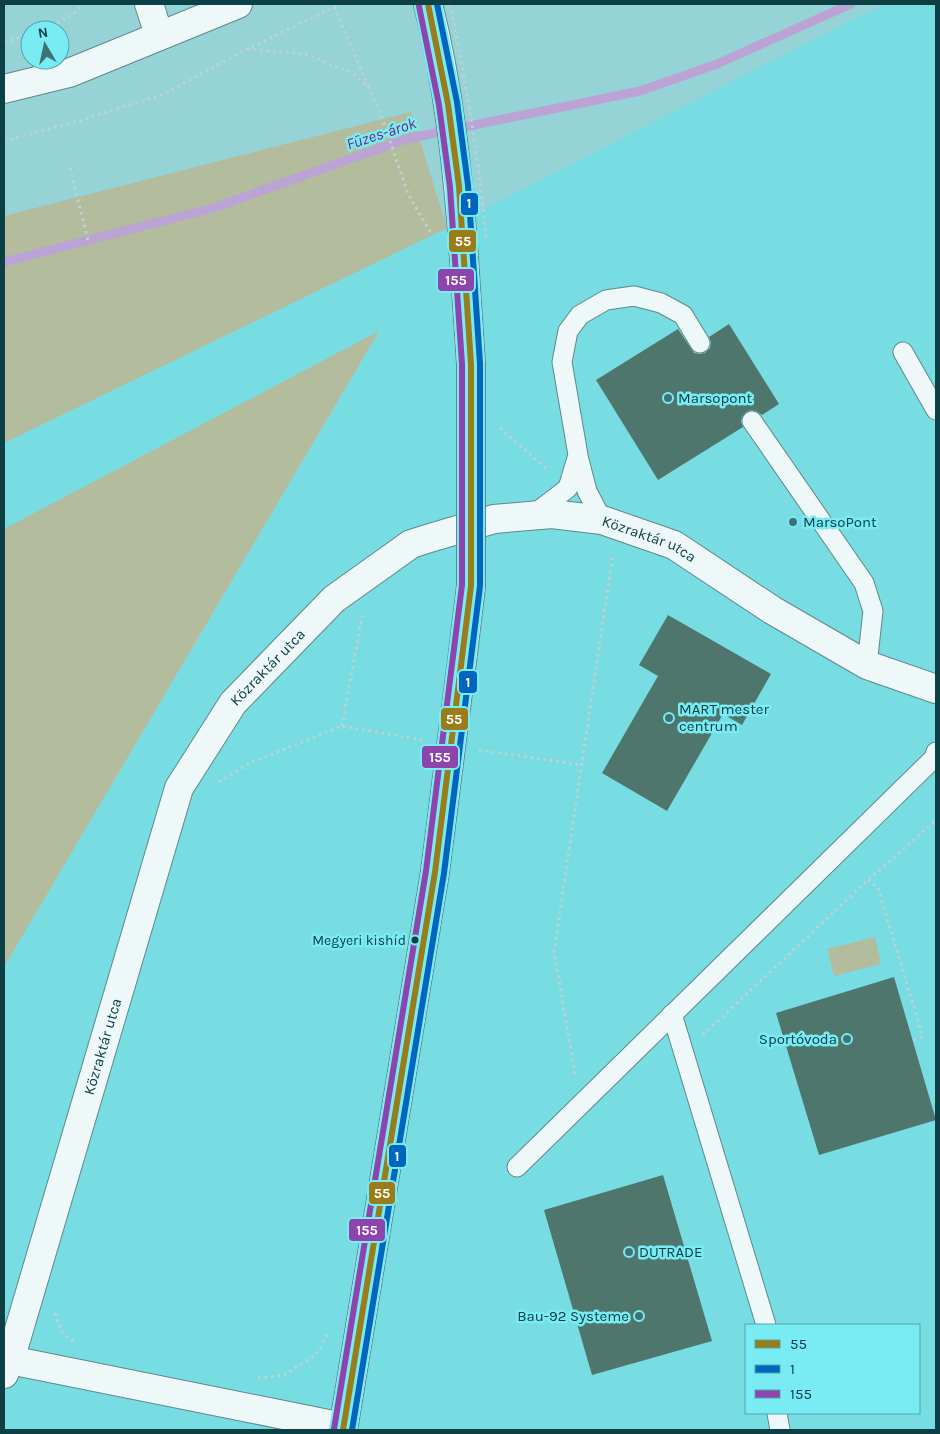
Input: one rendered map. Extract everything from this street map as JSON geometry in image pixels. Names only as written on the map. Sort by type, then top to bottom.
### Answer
[{"type":"street","points":[[149,4],[158,35]]},
{"type":"street","points":[[4,89],[69,73],[158,35],[238,4]]},
{"type":"street","points":[[7,1367],[343,1429],[435,872],[464,654],[471,586],[471,364],[459,186],[448,104],[428,4]]},
{"type":"street","name":"Közraktár utca","points":[[7,1367],[179,788],[233,703],[334,599],[410,544],[494,519],[552,514],[609,523],[674,545],[772,610],[866,665],[936,689]]},
{"type":"lane","points":[[609,523],[587,491],[578,455],[562,362],[568,331],[580,314],[606,300],[634,296],[661,303],[683,315],[700,343]]},
{"type":"lane","points":[[903,352],[936,410]]},
{"type":"lane","points":[[752,421],[864,583],[873,611],[866,665]]},
{"type":"lane","points":[[532,516],[568,488],[578,455]]},
{"type":"lane","points":[[517,1168],[934,758],[936,752]]},
{"type":"lane","points":[[672,1014],[766,1324]]},
{"type":"lane","points":[[778,1414],[780,1430]]},
{"type":"path","points":[[63,20],[73,14],[83,4]]},
{"type":"path","points":[[4,141],[72,123],[164,94],[247,49],[342,4]]},
{"type":"path","points":[[334,7],[380,112],[408,194]]},
{"type":"path","points":[[4,42],[20,38]]},
{"type":"path","points":[[247,49],[305,54],[352,73],[368,87]]},
{"type":"path","points":[[70,168],[88,240]]},
{"type":"path","points":[[580,1105],[554,952],[582,765],[609,523]]},
{"type":"path","points":[[342,726],[363,610]]},
{"type":"path","points":[[214,786],[250,763],[342,726],[422,739]]},
{"type":"path","points":[[473,749],[582,765]]},
{"type":"path","points":[[684,1053],[868,880],[936,820]]},
{"type":"path","points":[[868,880],[878,888],[922,1037],[913,1040]]},
{"type":"path","points":[[55,1313],[61,1332],[75,1342]]},
{"type":"path","points":[[252,1379],[284,1375],[316,1355],[331,1328],[359,1332]]},
{"type":"shaded area","points":[[887,4],[936,4],[936,1430],[4,1430],[4,967],[379,332],[4,529],[4,443],[447,228],[854,19]]},
{"type":"green space","points":[[411,112],[447,228],[4,443],[4,216]]},
{"type":"green space","points":[[379,331],[4,967],[4,529]]},
{"type":"green space","points":[[875,937],[881,964],[834,976],[827,949]]},
{"type":"building","points":[[729,324],[779,404],[762,415],[751,410],[746,412],[741,422],[743,427],[658,480],[596,380],[678,329],[694,353],[705,353],[710,348],[711,342],[709,337]]},
{"type":"building","points":[[668,615],[771,674],[742,725],[723,714],[667,811],[602,773],[658,676],[639,665]]},
{"type":"building","points":[[894,977],[936,1120],[819,1155],[776,1013]]},
{"type":"building","points":[[663,1175],[712,1341],[592,1375],[544,1210]]},
{"type":"waterway","name":"Füzes-árok","points":[[4,262],[213,208],[406,139],[640,91],[717,64],[851,4]]},
{"type":"transit line","name":"55","points":[[343,1430],[435,872],[471,586],[471,364],[459,186],[448,104],[428,4]]},
{"type":"transit line","name":"1","points":[[352,1430],[444,873],[480,586],[480,364],[468,185],[457,102],[437,4]]},
{"type":"transit line","name":"155","points":[[334,1429],[426,871],[462,585],[462,364],[450,187],[439,105],[419,6]]},
{"type":"place","name":"Marsopont","points":[[668,398]]},
{"type":"place","name":"MarsoPont","points":[[793,522]]},
{"type":"place","name":"MART mester centrum","points":[[669,718]]},
{"type":"place","name":"Megyeri kishíd","points":[[415,940]]},
{"type":"place","name":"Sportóvoda","points":[[847,1039]]},
{"type":"place","name":"DUTRADE","points":[[629,1252]]},
{"type":"place","name":"Bau-92 Systeme","points":[[639,1316]]}]
